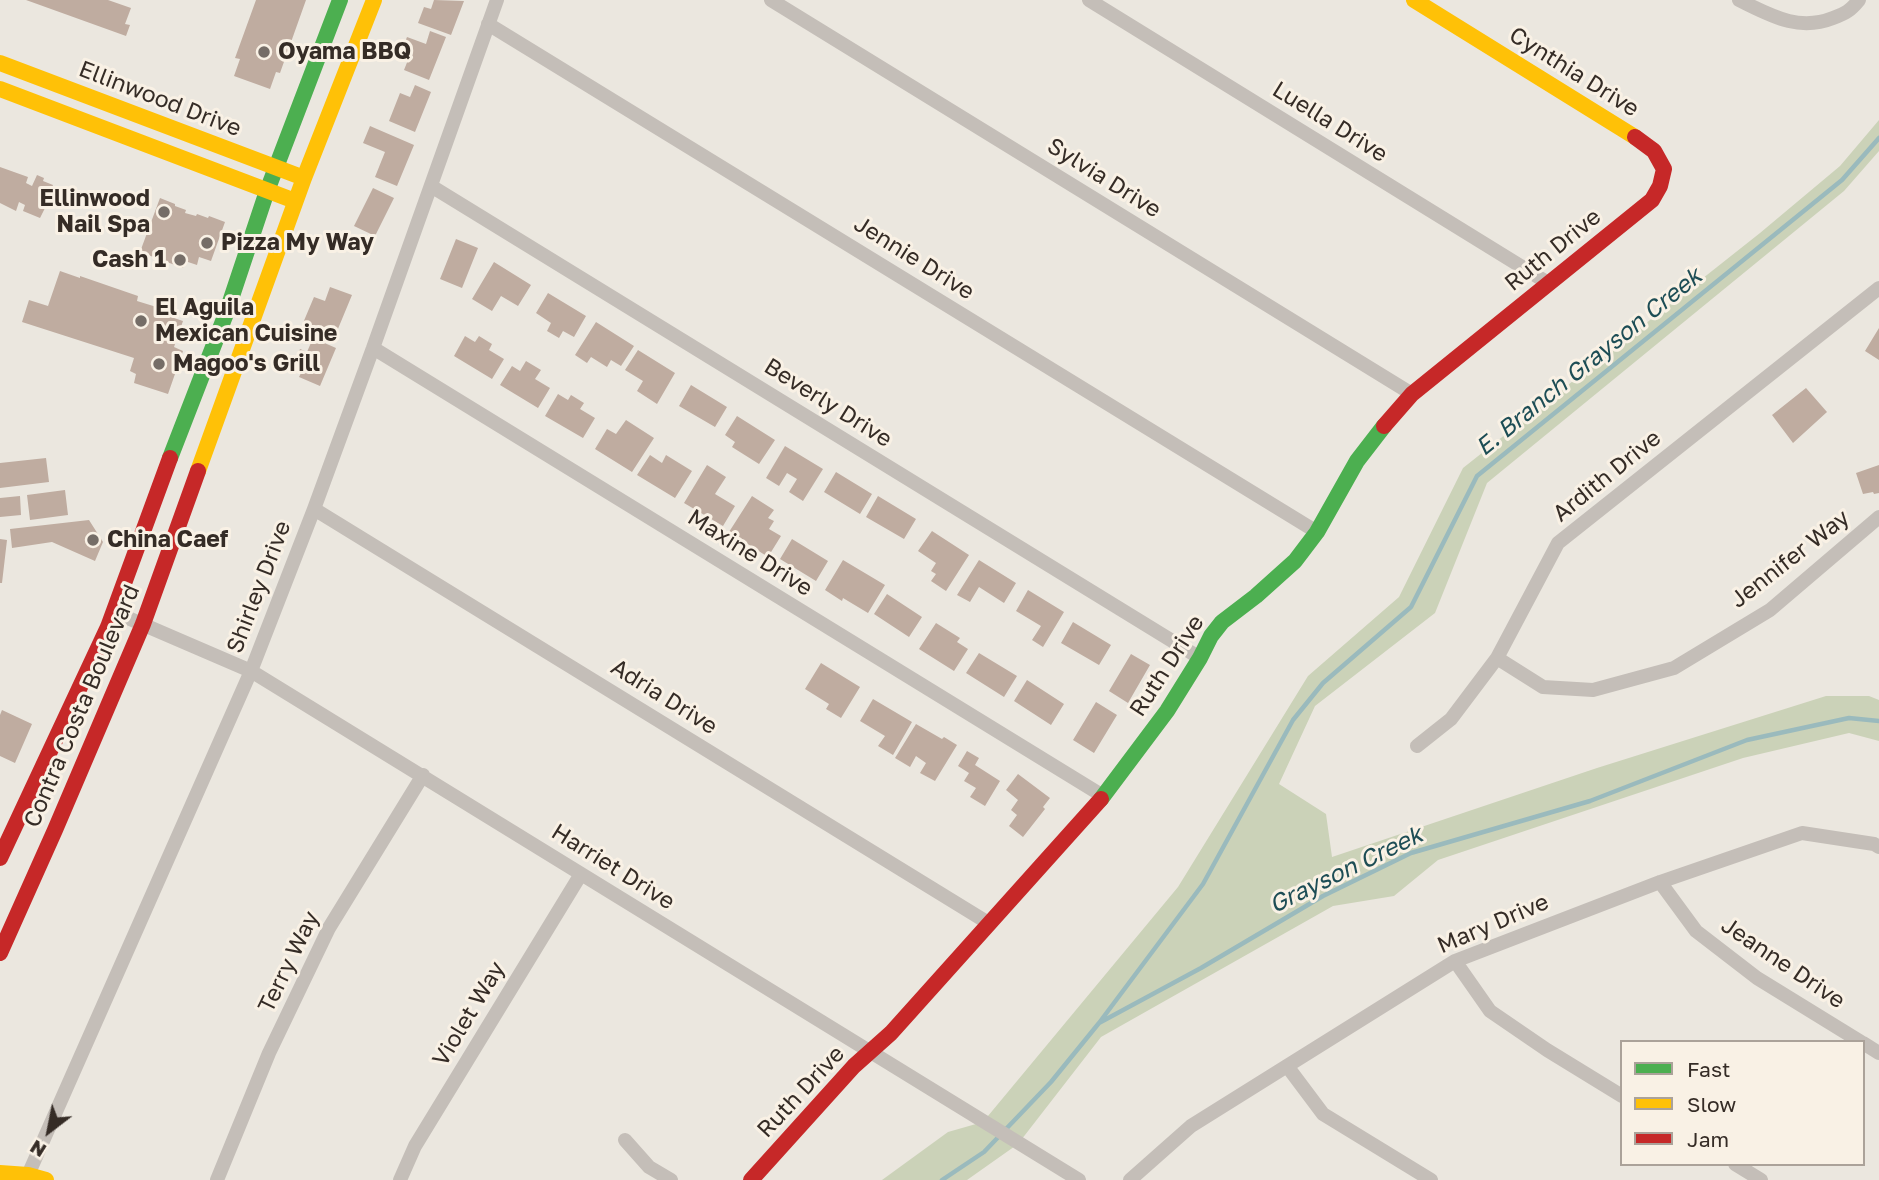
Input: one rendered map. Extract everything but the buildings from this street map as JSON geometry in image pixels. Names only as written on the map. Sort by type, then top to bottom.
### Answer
[{"type":"street","name":"Contra Costa Boulevard","points":[[0,858],[114,612],[227,311],[267,191],[340,0]]},
{"type":"street","name":"Contra Costa Boulevard","points":[[0,953],[143,624],[295,201],[374,0]]},
{"type":"street","name":"Shirley Drive","points":[[28,1175],[251,671],[314,509],[497,0]]},
{"type":"street","name":"Sylvia Drive","points":[[771,0],[1412,394]]},
{"type":"street","name":"Luella Drive","points":[[1089,0],[1548,283]]},
{"type":"street","name":"Cynthia Drive","points":[[1414,0],[1639,139]]},
{"type":"street","points":[[1739,0],[1779,19],[1818,24],[1849,12],[1859,0]]},
{"type":"street","name":"Jennie Drive","points":[[488,24],[1317,532]]},
{"type":"street","name":"Ellinwood Drive","points":[[0,63],[304,178]]},
{"type":"street","name":"Ellinwood Drive","points":[[0,89],[295,201]]},
{"type":"street","name":"Ruth Drive","points":[[751,1180],[854,1066],[891,1033],[1103,796],[1167,711],[1222,622],[1295,561],[1317,532],[1357,461],[1390,417],[1412,394],[1651,200],[1660,186],[1664,169],[1654,151],[1639,139]]},
{"type":"street","name":"Beverly Drive","points":[[431,186],[1200,658]]},
{"type":"street","name":"Ardith Drive","points":[[1417,746],[1451,719],[1497,658],[1558,543],[1879,288]]},
{"type":"street","name":"Maxine Drive","points":[[373,348],[1103,796]]},
{"type":"street","name":"Adria Drive","points":[[314,509],[990,924]]},
{"type":"street","name":"Jennifer Way","points":[[1497,658],[1543,687],[1593,690],[1674,668],[1770,610],[1879,517]]},
{"type":"street","name":"Harriet Drive","points":[[114,612],[251,671],[1079,1180]]},
{"type":"street","name":"Terry Way","points":[[217,1180],[269,1053],[329,928],[423,775]]},
{"type":"street","name":"Mary Drive","points":[[1130,1180],[1191,1126],[1455,961],[1660,882],[1802,833],[1879,847]]},
{"type":"street","name":"Violet Way","points":[[400,1180],[415,1146],[581,874]]},
{"type":"street","name":"Jeanne Drive","points":[[1660,882],[1696,931],[1757,978],[1857,1040]]},
{"type":"street","points":[[1455,961],[1490,1011],[1620,1095]]},
{"type":"street","points":[[1287,1066],[1323,1114],[1432,1180]]},
{"type":"street","points":[[625,1140],[649,1167],[671,1180]]},
{"type":"street","points":[[1738,1166],[1761,1180]]},
{"type":"street","points":[[0,1173],[28,1175],[46,1180]]},
{"type":"green space","points":[[1879,120],[1879,151],[1844,191],[1487,483],[1435,613],[1315,706],[1279,784],[1326,814],[1332,857],[1597,768],[1826,696],[1869,696],[1879,700],[1879,741],[1849,733],[1743,758],[1438,860],[1394,896],[1333,906],[1101,1037],[1018,1144],[967,1180],[882,1180],[948,1132],[983,1122],[1178,887],[1308,676],[1399,597],[1463,468],[1760,233],[1840,166]]},
{"type":"waterway","name":"E. Branch Grayson Creek","points":[[1099,1023],[1203,884],[1293,720],[1323,683],[1411,607],[1477,476],[1842,180],[1879,138]]},
{"type":"waterway","name":"Grayson Creek","points":[[942,1180],[984,1152],[1051,1082],[1099,1023],[1201,968],[1323,896],[1411,853],[1590,801],[1747,740],[1849,718],[1879,721]]},
{"type":"traffic: fast","points":[[170,458],[227,311],[267,191],[340,0]]},
{"type":"traffic: fast","points":[[1101,799],[1167,711],[1211,636],[1222,622],[1295,561],[1317,532],[1357,461],[1384,426]]},
{"type":"traffic: slow","points":[[198,471],[304,178],[374,0]]},
{"type":"traffic: slow","points":[[1414,0],[1635,137]]},
{"type":"traffic: slow","points":[[0,63],[304,178]]},
{"type":"traffic: slow","points":[[0,89],[295,201]]},
{"type":"traffic: slow","points":[[0,1173],[28,1175],[46,1180]]},
{"type":"traffic: jam","points":[[1384,426],[1412,394],[1652,200],[1660,186],[1664,169],[1654,151],[1635,137]]},
{"type":"traffic: jam","points":[[0,858],[108,627],[170,458]]},
{"type":"traffic: jam","points":[[0,953],[143,624],[198,471]]},
{"type":"traffic: jam","points":[[751,1180],[854,1066],[891,1033],[1101,799]]},
{"type":"place","name":"Oyama BBQ","points":[[264,52]]},
{"type":"place","name":"Ellinwood Nail Spa","points":[[164,212]]},
{"type":"place","name":"Pizza My Way","points":[[207,243]]},
{"type":"place","name":"Cash 1","points":[[180,260]]},
{"type":"place","name":"El Aguila Mexican Cuisine","points":[[141,321]]},
{"type":"place","name":"Magoo's Grill","points":[[159,364]]},
{"type":"place","name":"China Caef","points":[[93,540]]}]
